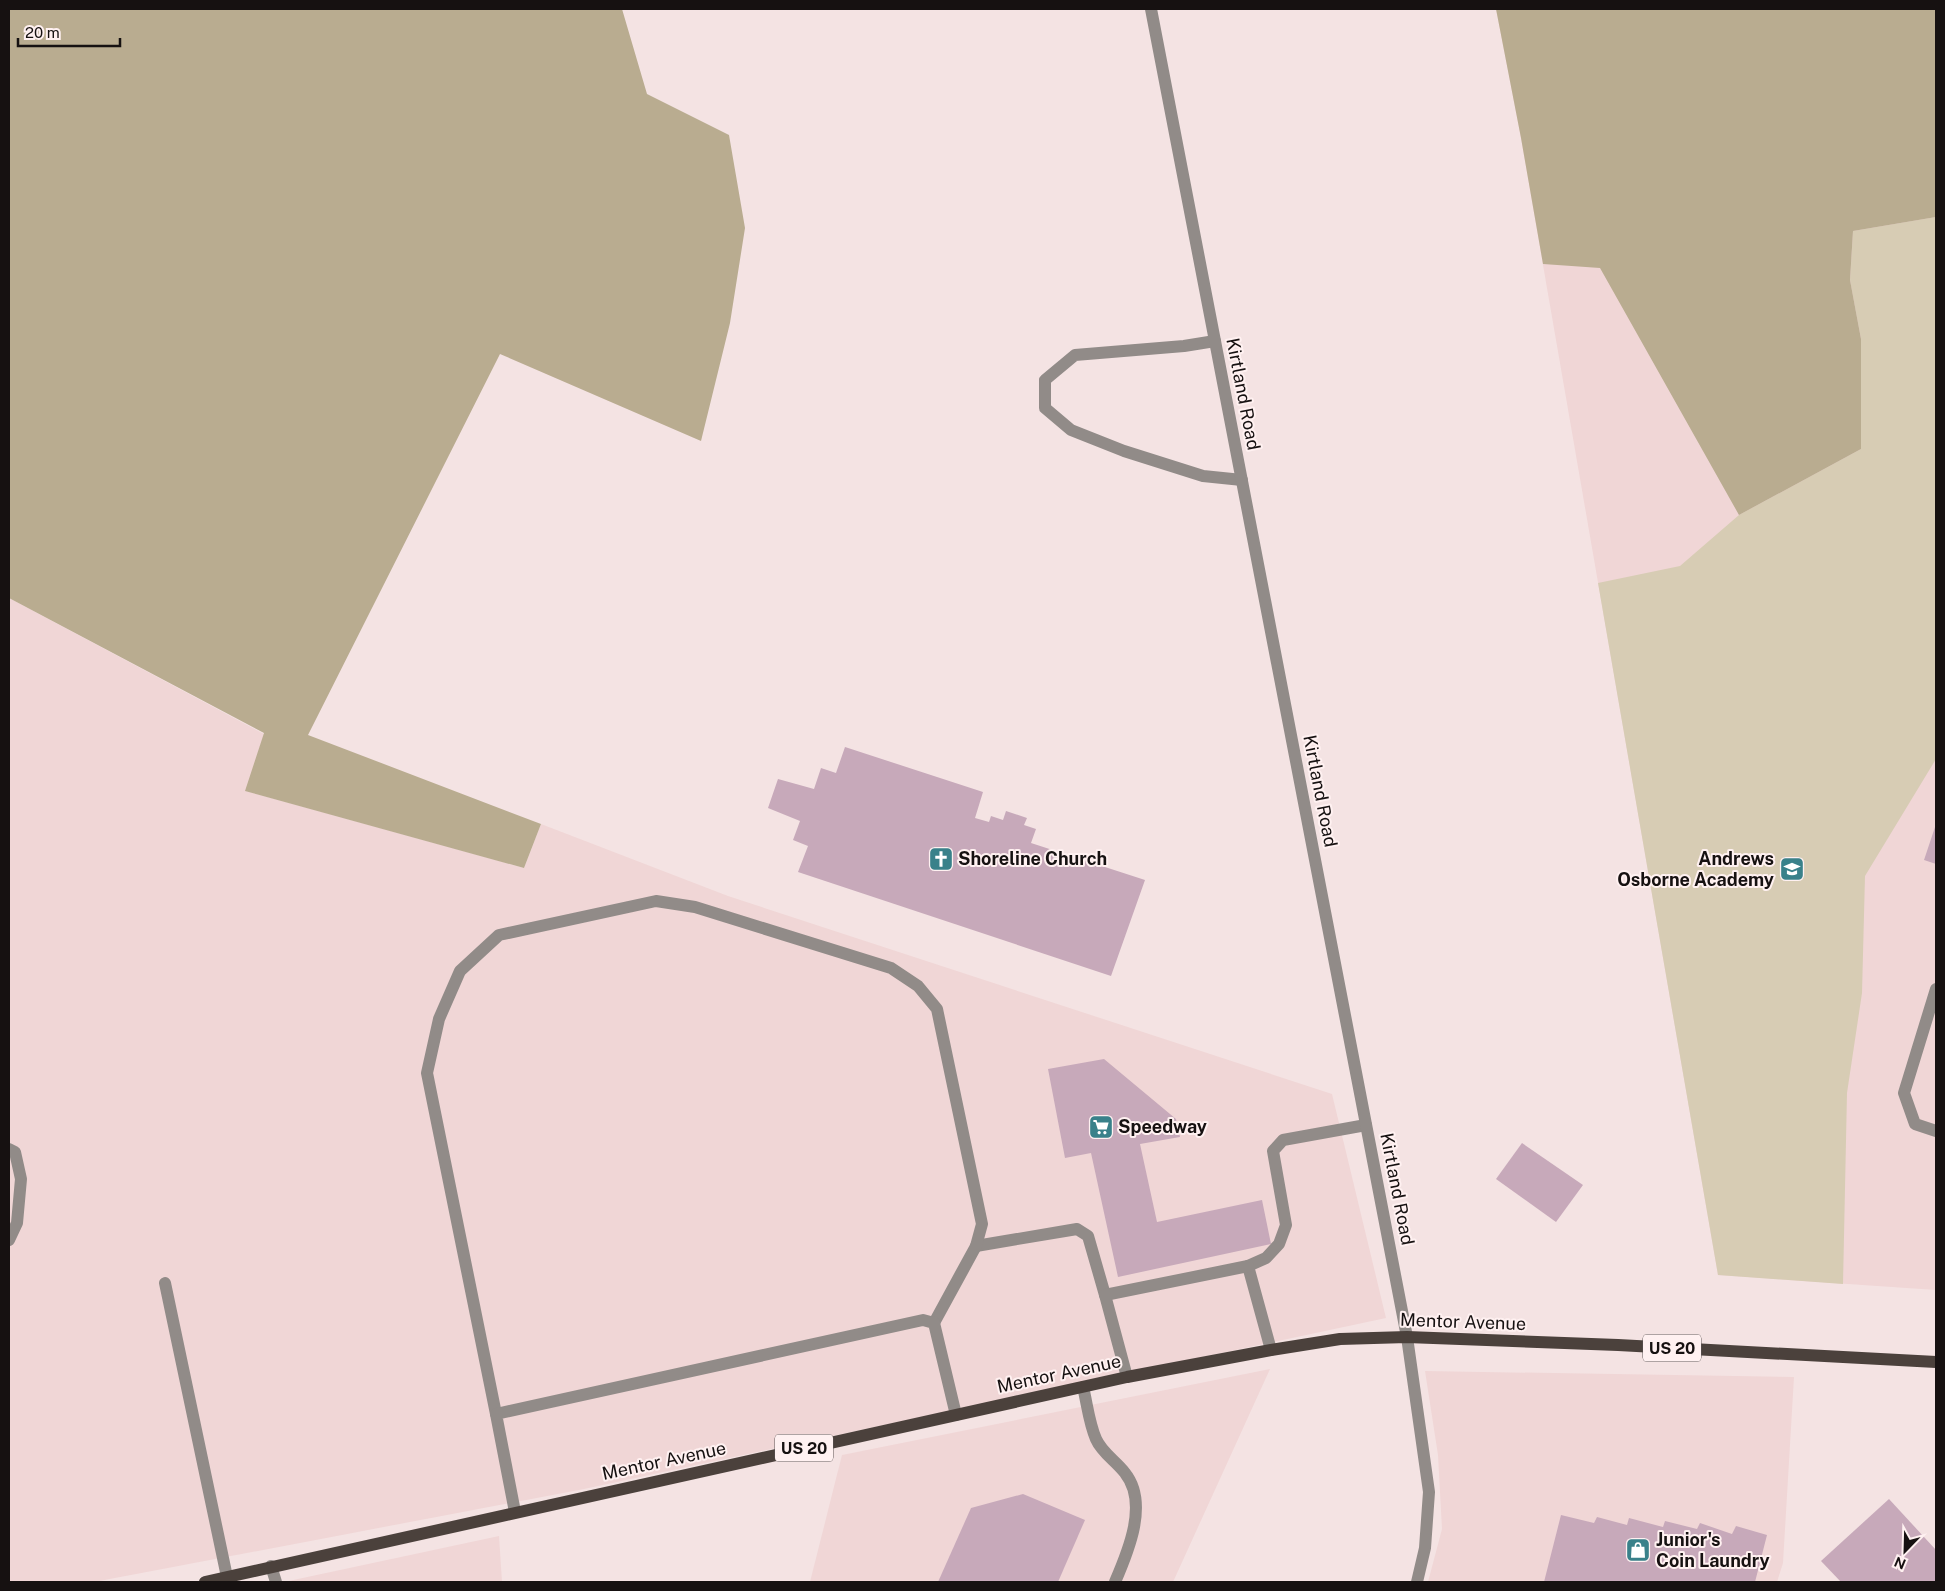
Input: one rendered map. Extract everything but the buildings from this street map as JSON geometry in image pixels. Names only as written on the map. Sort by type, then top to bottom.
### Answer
[{"type":"main road","name":"Mentor Avenue","points":[[205,1582],[1128,1376],[1340,1339],[1407,1337],[1618,1345],[1936,1362]]},
{"type":"street","name":"Kirtland Road","points":[[1151,9],[1407,1337],[1429,1492],[1426,1548],[1417,1582]]},
{"type":"street","points":[[1215,341],[1184,346],[1075,355],[1045,380],[1045,408],[1071,430],[1124,451],[1203,476],[1242,480]]},
{"type":"street","points":[[515,1512],[427,1073],[439,1020],[460,971],[500,935],[656,901],[695,907],[891,968],[918,986],[937,1009],[982,1224],[976,1246],[934,1323],[956,1415]]},
{"type":"street","points":[[1936,989],[1904,1093],[1915,1124],[1936,1131]]},
{"type":"street","points":[[1105,1295],[1248,1266],[1266,1258],[1279,1244],[1286,1225],[1273,1151],[1284,1140],[1366,1125]]},
{"type":"street","points":[[9,1149],[14,1152],[21,1179],[17,1223],[9,1240]]},
{"type":"street","points":[[976,1246],[1077,1229],[1088,1236],[1128,1376]]},
{"type":"street","points":[[1248,1266],[1270,1350]]},
{"type":"street","points":[[165,1283],[228,1577]]},
{"type":"street","points":[[496,1414],[924,1320],[934,1323]]},
{"type":"street","points":[[1083,1387],[1096,1438],[1105,1454],[1127,1475],[1135,1493],[1136,1511],[1131,1539],[1115,1582]]},
{"type":"street","points":[[271,1566],[276,1582]]},
{"type":"shaded area","points":[[9,9],[622,9],[647,94],[729,135],[745,228],[730,323],[701,441],[500,354],[308,735],[541,824],[524,868],[245,791],[264,733],[9,598]]},
{"type":"shaded area","name":"Andrews Osborne Academy","points":[[1496,9],[1936,9],[1936,1290],[1718,1275],[1521,138]]},
{"type":"shaded area","points":[[1496,9],[1936,9],[1936,217],[1853,231],[1850,280],[1861,339],[1861,449],[1739,515],[1600,268],[1543,264]]},
{"type":"shaded area","points":[[1936,217],[1936,759],[1865,876],[1862,993],[1847,1093],[1843,1284],[1718,1275],[1598,583],[1680,566],[1739,515],[1861,449],[1861,339],[1850,280],[1853,231]]},
{"type":"shaded area","points":[[9,598],[264,734],[246,791],[524,868],[541,824],[728,896],[1332,1094],[1386,1318],[584,1489],[94,1582],[9,1582]]},
{"type":"shaded area","points":[[1270,1369],[1173,1582],[810,1582],[842,1455]]},
{"type":"shaded area","points":[[1425,1371],[1794,1377],[1783,1563],[1777,1582],[1428,1582],[1442,1529],[1438,1455]]},
{"type":"shaded area","points":[[499,1536],[502,1582],[284,1582]]},
{"type":"place","name":"Shoreline Church","points":[[941,859]]},
{"type":"place","name":"Andrews Osborne Academy","points":[[1792,869]]},
{"type":"place","name":"Speedway","points":[[1101,1127]]},
{"type":"place","name":"Junior's Coin Laundry","points":[[1638,1550]]}]
